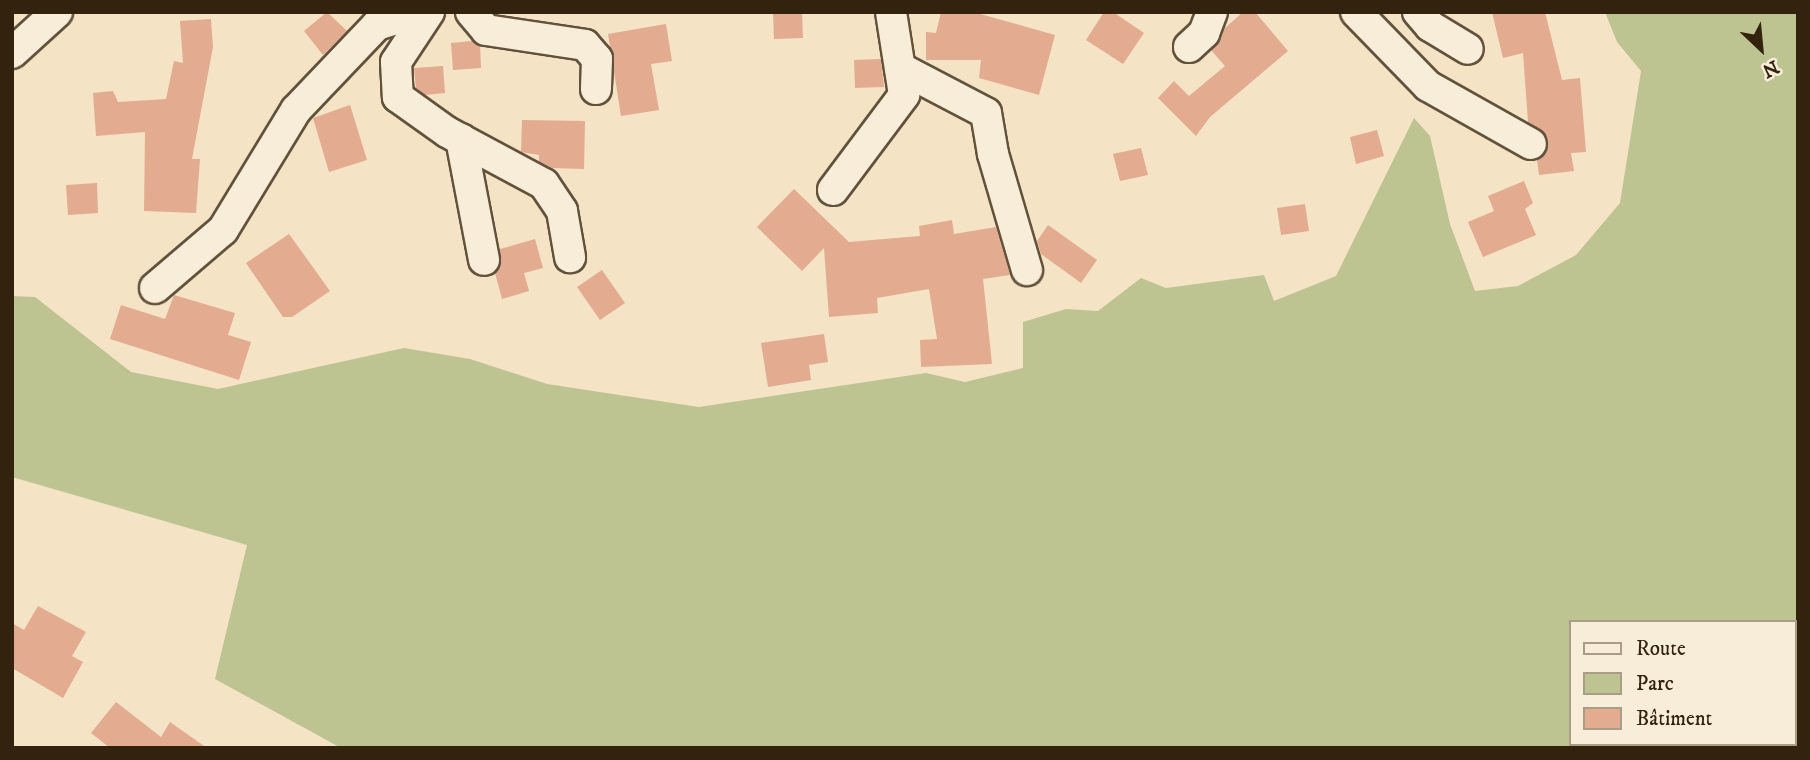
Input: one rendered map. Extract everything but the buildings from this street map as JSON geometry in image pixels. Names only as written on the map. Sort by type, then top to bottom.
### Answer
[{"type":"street","points":[[12,53],[57,12]]},
{"type":"street","points":[[155,288],[223,230],[304,101],[377,25],[418,12]]},
{"type":"street","points":[[429,12],[396,62],[398,97],[461,139],[544,184],[562,211],[570,257]]},
{"type":"street","points":[[471,12],[486,30],[585,45],[597,59],[596,89]]},
{"type":"street","points":[[833,191],[904,95],[891,12]]},
{"type":"street","points":[[1189,47],[1205,33],[1212,12]]},
{"type":"street","points":[[1356,12],[1428,86],[1531,144]]},
{"type":"street","points":[[1418,12],[1430,26],[1468,49]]},
{"type":"street","points":[[900,68],[986,113],[993,154],[1027,270]]},
{"type":"street","points":[[461,139],[484,260]]},
{"type":"green space","points":[[1605,12],[1798,12],[1798,748],[341,748],[215,679],[247,545],[12,477],[12,296],[35,297],[131,372],[218,389],[404,348],[470,359],[547,384],[699,407],[926,373],[965,382],[1023,368],[1023,322],[1066,309],[1098,311],[1141,278],[1166,288],[1264,275],[1274,301],[1336,276],[1414,118],[1430,136],[1450,224],[1475,291],[1518,286],[1576,255],[1620,203],[1641,71],[1617,42]]}]
